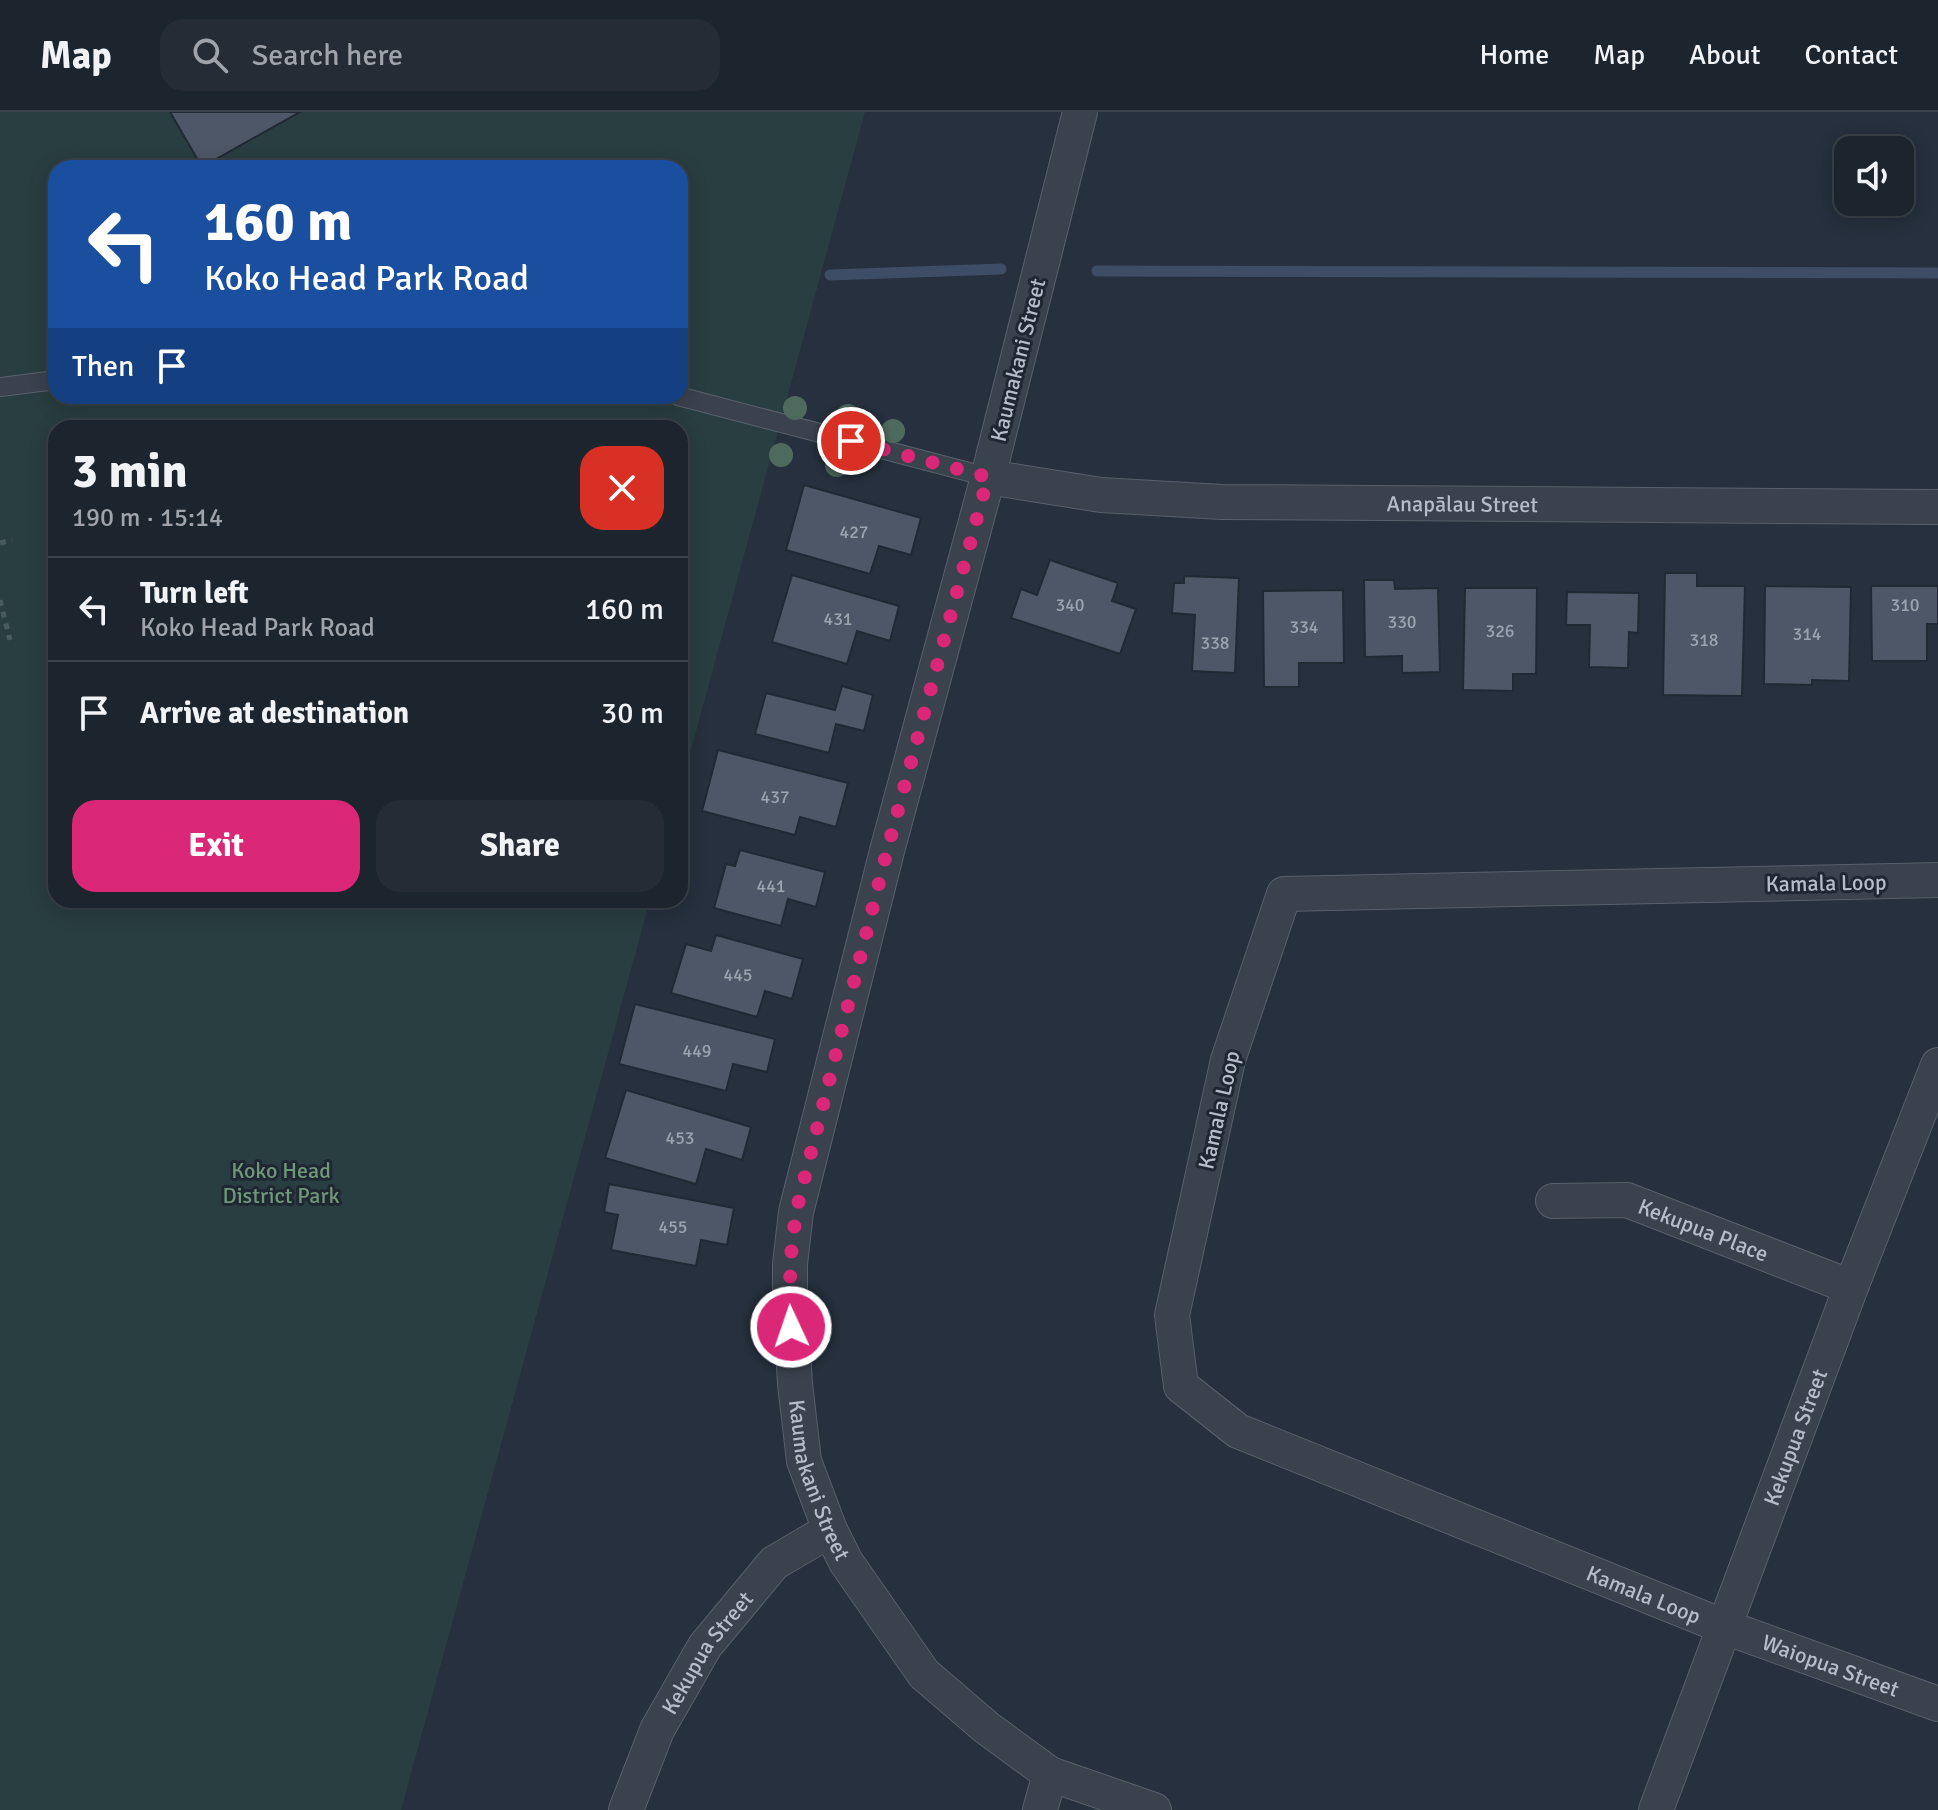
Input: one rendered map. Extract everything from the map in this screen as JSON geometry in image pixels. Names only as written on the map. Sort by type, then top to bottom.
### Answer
[{"type":"street","name":"Kaumakani Street","points":[[1080,112],[796,1212],[790,1298],[804,1461],[830,1530],[846,1562],[924,1674],[987,1728],[1050,1774],[1154,1810]]},
{"type":"street","name":"Anapālau Street","points":[[988,477],[1101,495],[1222,502],[1938,507]]},
{"type":"street","name":"Kamala Loop","points":[[1725,1627],[1238,1431],[1181,1386],[1172,1315],[1228,1060],[1284,894],[1938,880]]},
{"type":"street","name":"Kekupua Street","points":[[1656,1810],[1851,1287],[1938,1065]]},
{"type":"street","name":"Kekupua Place","points":[[1553,1201],[1627,1200],[1851,1287]]},
{"type":"street","name":"Kekupua Street","points":[[626,1810],[657,1730],[705,1646],[774,1563],[830,1530]]},
{"type":"street","name":"Waiopua Street","points":[[1725,1627],[1938,1704]]},
{"type":"street","points":[[1040,1810],[1050,1774]]},
{"type":"lane","points":[[0,387],[48,381]]},
{"type":"lane","points":[[688,399],[988,477]]},
{"type":"path","points":[[0,543],[12,540]]},
{"type":"path","points":[[0,600],[10,640]]},
{"type":"green space","name":"Koko Head District Park","points":[[0,112],[865,112],[688,761],[688,420],[48,420],[48,908],[648,908],[401,1810],[0,1810]]},
{"type":"building","points":[[170,112],[300,112],[214,160],[198,160]]},
{"type":"building","points":[[804,485],[921,518],[911,555],[879,546],[870,574],[786,550]]},
{"type":"building","points":[[1050,560],[1118,583],[1112,601],[1136,609],[1120,654],[1011,618],[1021,589],[1037,595]]},
{"type":"building","points":[[1665,573],[1697,573],[1697,586],[1745,586],[1742,696],[1663,695]]},
{"type":"building","points":[[792,575],[899,606],[890,641],[857,631],[847,664],[772,642]]},
{"type":"building","points":[[1184,576],[1239,578],[1235,673],[1192,671],[1195,615],[1172,613],[1174,583],[1184,583]]},
{"type":"building","points":[[1364,580],[1394,580],[1395,589],[1438,588],[1440,672],[1402,673],[1402,656],[1365,657]]},
{"type":"building","points":[[1765,586],[1851,587],[1849,681],[1812,680],[1812,685],[1764,684]]},
{"type":"building","points":[[1871,586],[1938,586],[1938,624],[1927,624],[1927,661],[1872,661]]},
{"type":"building","points":[[1465,588],[1537,588],[1536,674],[1513,674],[1513,691],[1463,690]]},
{"type":"building","points":[[1343,590],[1344,663],[1299,663],[1299,687],[1264,687],[1263,591]]},
{"type":"building","points":[[1567,592],[1639,593],[1638,633],[1629,632],[1628,668],[1589,667],[1590,625],[1566,625]]},
{"type":"building","points":[[842,686],[873,695],[864,731],[836,724],[829,753],[755,734],[766,693],[835,710]]},
{"type":"building","points":[[718,750],[848,783],[836,827],[800,817],[795,835],[702,811]]},
{"type":"building","points":[[740,850],[825,872],[816,907],[788,899],[781,926],[714,908],[726,864],[735,866]]},
{"type":"building","points":[[716,935],[803,959],[792,999],[765,991],[757,1017],[671,993],[686,944],[711,951]]},
{"type":"building","points":[[635,1004],[775,1039],[767,1072],[733,1064],[726,1091],[619,1064]]},
{"type":"building","points":[[626,1090],[751,1127],[742,1160],[706,1149],[696,1184],[605,1158]]},
{"type":"building","points":[[609,1184],[734,1208],[727,1245],[701,1240],[696,1266],[611,1250],[618,1215],[604,1212]]},
{"type":"waterway","points":[[830,275],[1001,269]]},
{"type":"waterway","points":[[1097,271],[1938,273]]},
{"type":"route","points":[[791,1327],[790,1264],[796,1212],[887,851],[988,477],[851,441]]}]
